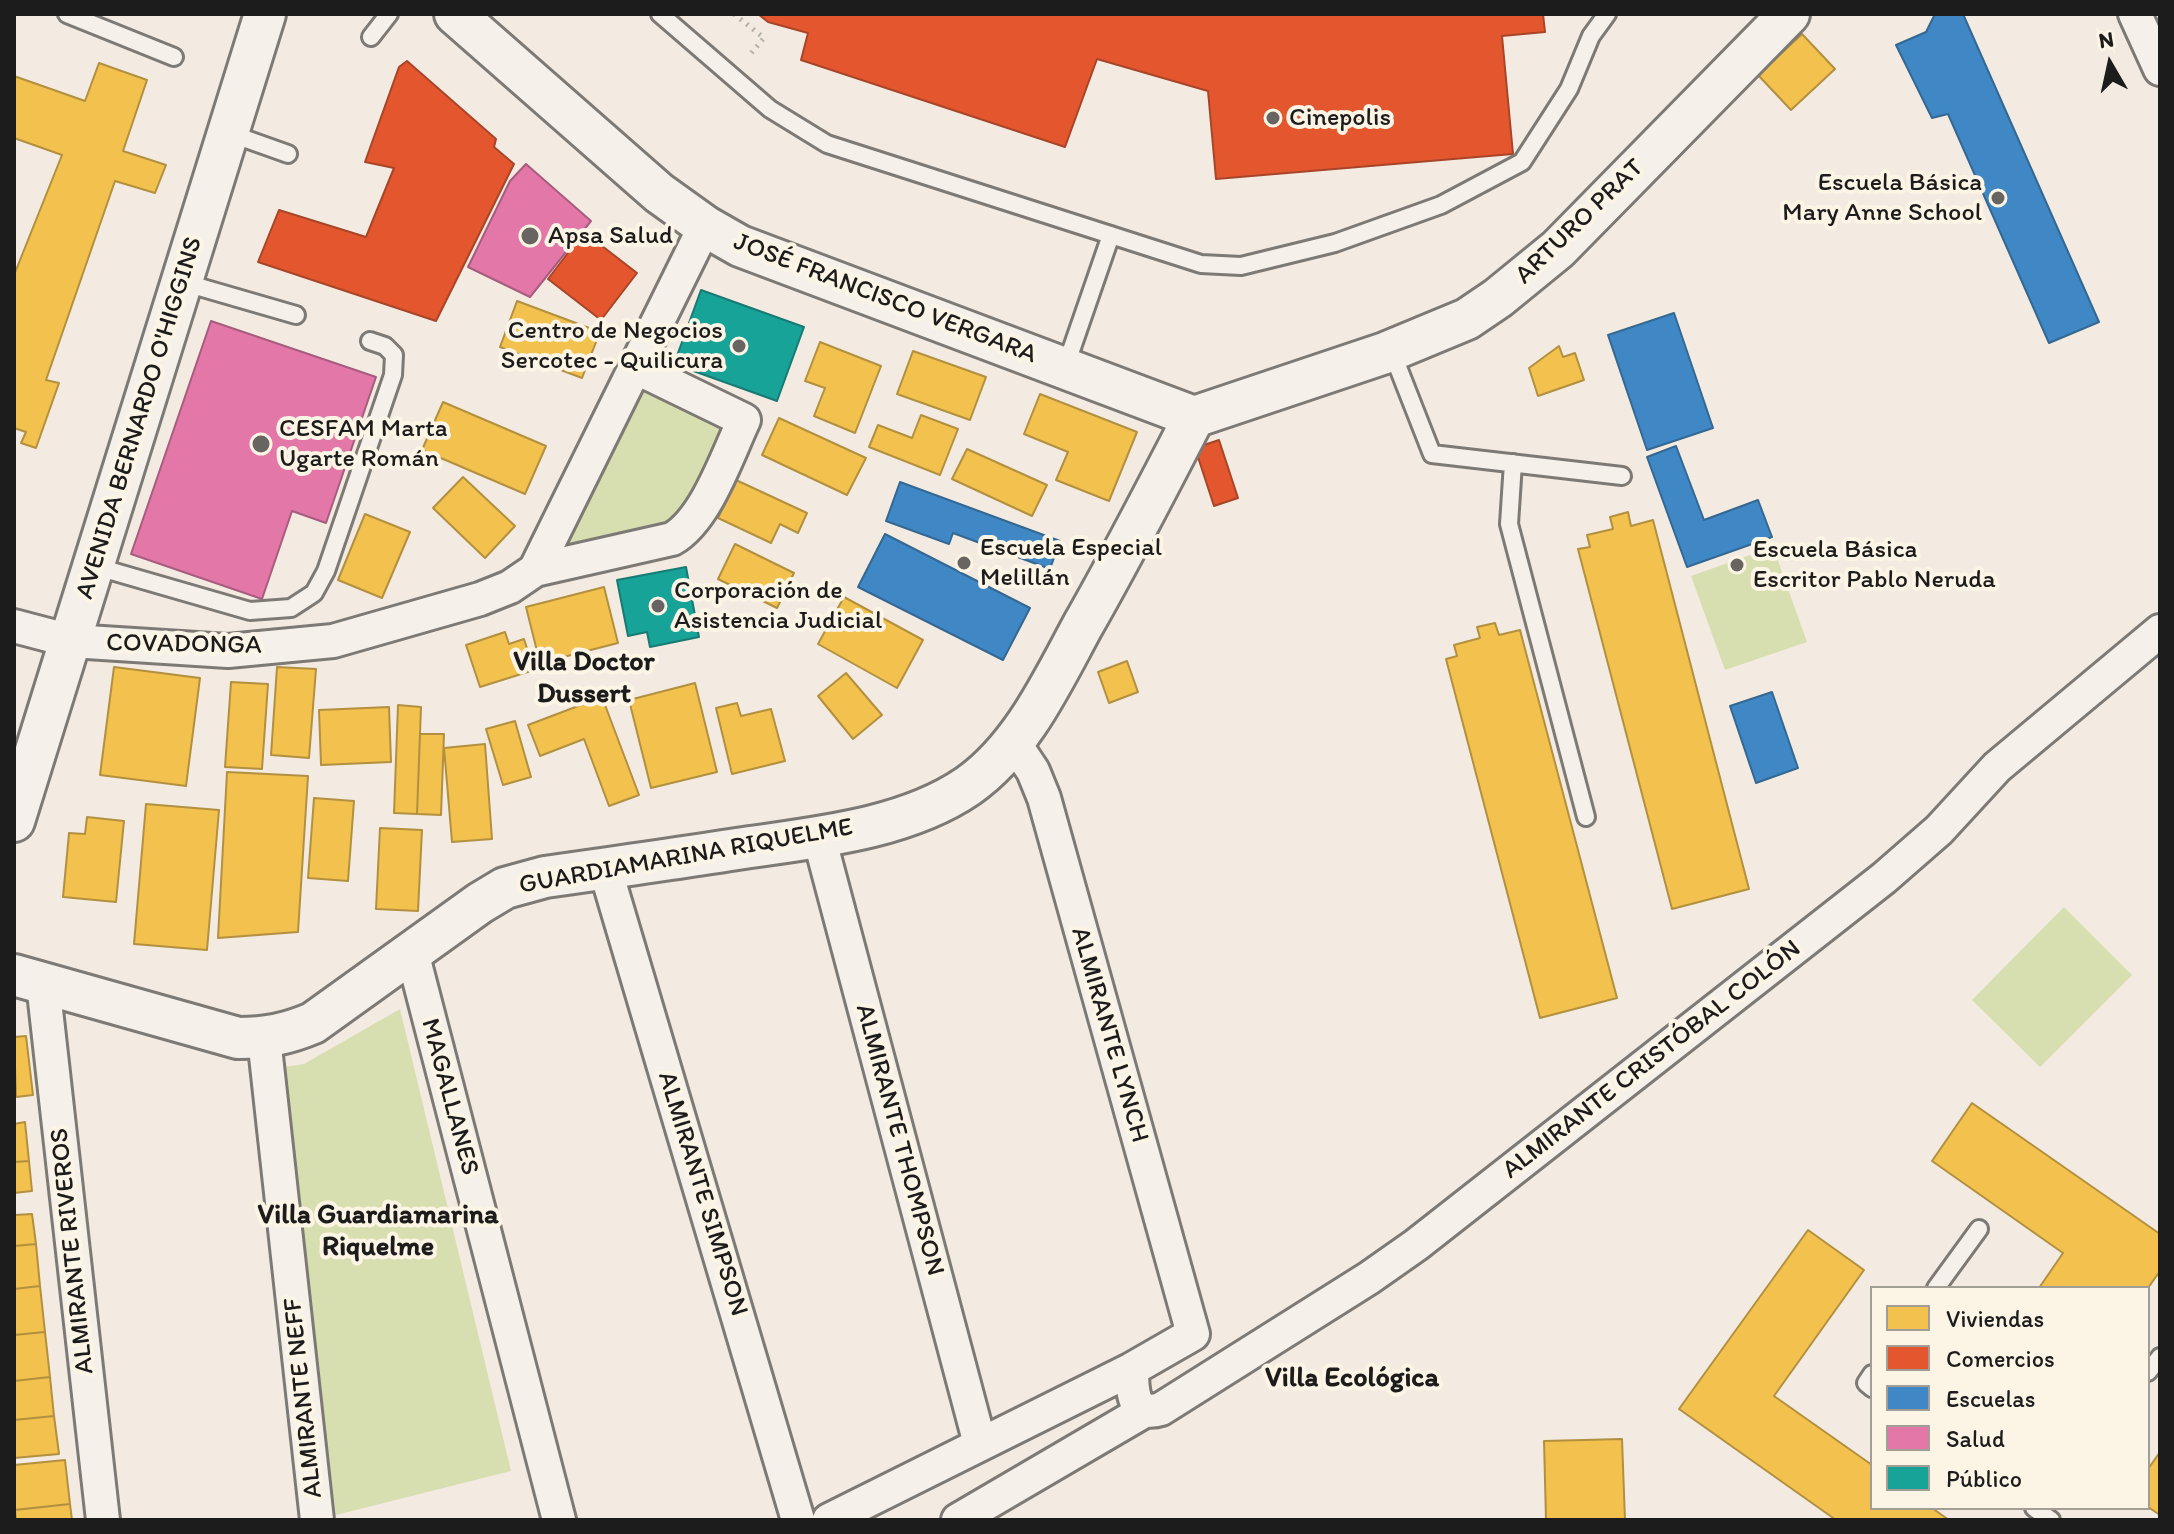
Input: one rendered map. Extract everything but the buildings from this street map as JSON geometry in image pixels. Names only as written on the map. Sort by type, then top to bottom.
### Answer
[{"type":"street","name":"AVENIDA BERNARDO O'HIGGINS","points":[[14,821],[265,14]]},
{"type":"street","name":"JOSÉ FRANCISCO VERGARA","points":[[455,14],[659,193],[705,226],[753,251],[1194,417]]},
{"type":"street","name":"ARTURO PRAT","points":[[1194,417],[1391,350],[1467,319],[1531,273],[1558,249],[1789,14]]},
{"type":"street","points":[[2135,14],[2160,69]]},
{"type":"street","points":[[535,570],[705,226]]},
{"type":"street","name":"COVADONGA","points":[[14,626],[71,641],[228,651],[333,641],[480,599],[510,587],[535,570],[672,539],[683,533],[704,504],[744,420],[637,368]]},
{"type":"street","name":"GUARDIAMARINA RIQUELME","points":[[29,979],[226,1035],[264,1038],[289,1033],[313,1023],[505,888],[525,881],[605,868],[819,837],[878,823],[945,799],[985,772],[1013,741],[1044,696],[1194,417]]},
{"type":"street","name":"ALMIRANTE CRISTÓBAL COLÓN","points":[[958,1520],[1146,1410],[1154,1411],[1180,1399],[1369,1278],[1471,1204],[1884,878],[1939,830],[1997,767],[2160,631]]},
{"type":"street","name":"ALMIRANTE LYNCH","points":[[1013,741],[1033,771],[1044,798],[1193,1334],[1132,1369]]},
{"type":"street","name":"ALMIRANTE THOMPSON","points":[[819,837],[980,1444]]},
{"type":"street","name":"ALMIRANTE SIMPSON","points":[[605,868],[798,1520]]},
{"type":"street","name":"MAGALLANES","points":[[412,952],[559,1520]]},
{"type":"street","name":"ALMIRANTE RIVEROS","points":[[29,979],[103,1520]]},
{"type":"street","name":"ALMIRANTE NEFF","points":[[264,1038],[317,1520]]},
{"type":"street","points":[[829,1520],[1132,1369],[1134,1399],[1146,1410]]},
{"type":"lane","points":[[67,14],[174,57]]},
{"type":"lane","points":[[371,37],[389,14]]},
{"type":"lane","points":[[660,14],[770,109],[827,144],[1201,264],[1241,266],[1335,243],[1441,205],[1522,162],[1569,89],[1591,36],[1607,14]]},
{"type":"lane","points":[[227,132],[288,154]]},
{"type":"lane","points":[[1065,368],[1111,235]]},
{"type":"lane","points":[[182,282],[296,315]]},
{"type":"lane","points":[[94,566],[250,611],[291,608],[314,593],[326,571],[393,375],[394,355],[385,346],[370,341]]},
{"type":"lane","points":[[1391,350],[1432,454],[1622,476]]},
{"type":"lane","points":[[1513,463],[1509,524],[1586,817]]},
{"type":"lane","points":[[1937,1286],[1979,1229]]},
{"type":"path","points":[[732,76],[764,38],[734,14]]},
{"type":"green space","points":[[644,391],[728,429],[678,518],[564,548]]},
{"type":"green space","points":[[1773,547],[1807,642],[1725,670],[1691,576]]},
{"type":"green space","points":[[2064,907],[2132,975],[2040,1067],[1972,1000]]},
{"type":"green space","points":[[400,1009],[511,1471],[336,1515],[278,1068],[304,1064]]},
{"type":"place","name":"Cinepolis","points":[[1273,118]]},
{"type":"place","name":"Escuela Básica Mary Anne School","points":[[1998,198]]},
{"type":"place","name":"Apsa Salud","points":[[530,236]]},
{"type":"place","name":"Centro de Negocios Sercotec - Quilicura","points":[[739,346]]},
{"type":"place","name":"CESFAM Marta Ugarte Román","points":[[261,444]]},
{"type":"place","name":"Escuela Especial Melillán","points":[[964,563]]},
{"type":"place","name":"Escuela Básica Escritor Pablo Neruda","points":[[1737,565]]},
{"type":"place","name":"Corporación de Asistencia Judicial","points":[[658,606]]},
{"type":"district","name":"Villa Doctor Dussert","points":[[584,679]]},
{"type":"district","name":"Villa Guardiamarina Riquelme","points":[[378,1232]]},
{"type":"district","name":"Villa Ecológica","points":[[1352,1379]]}]
